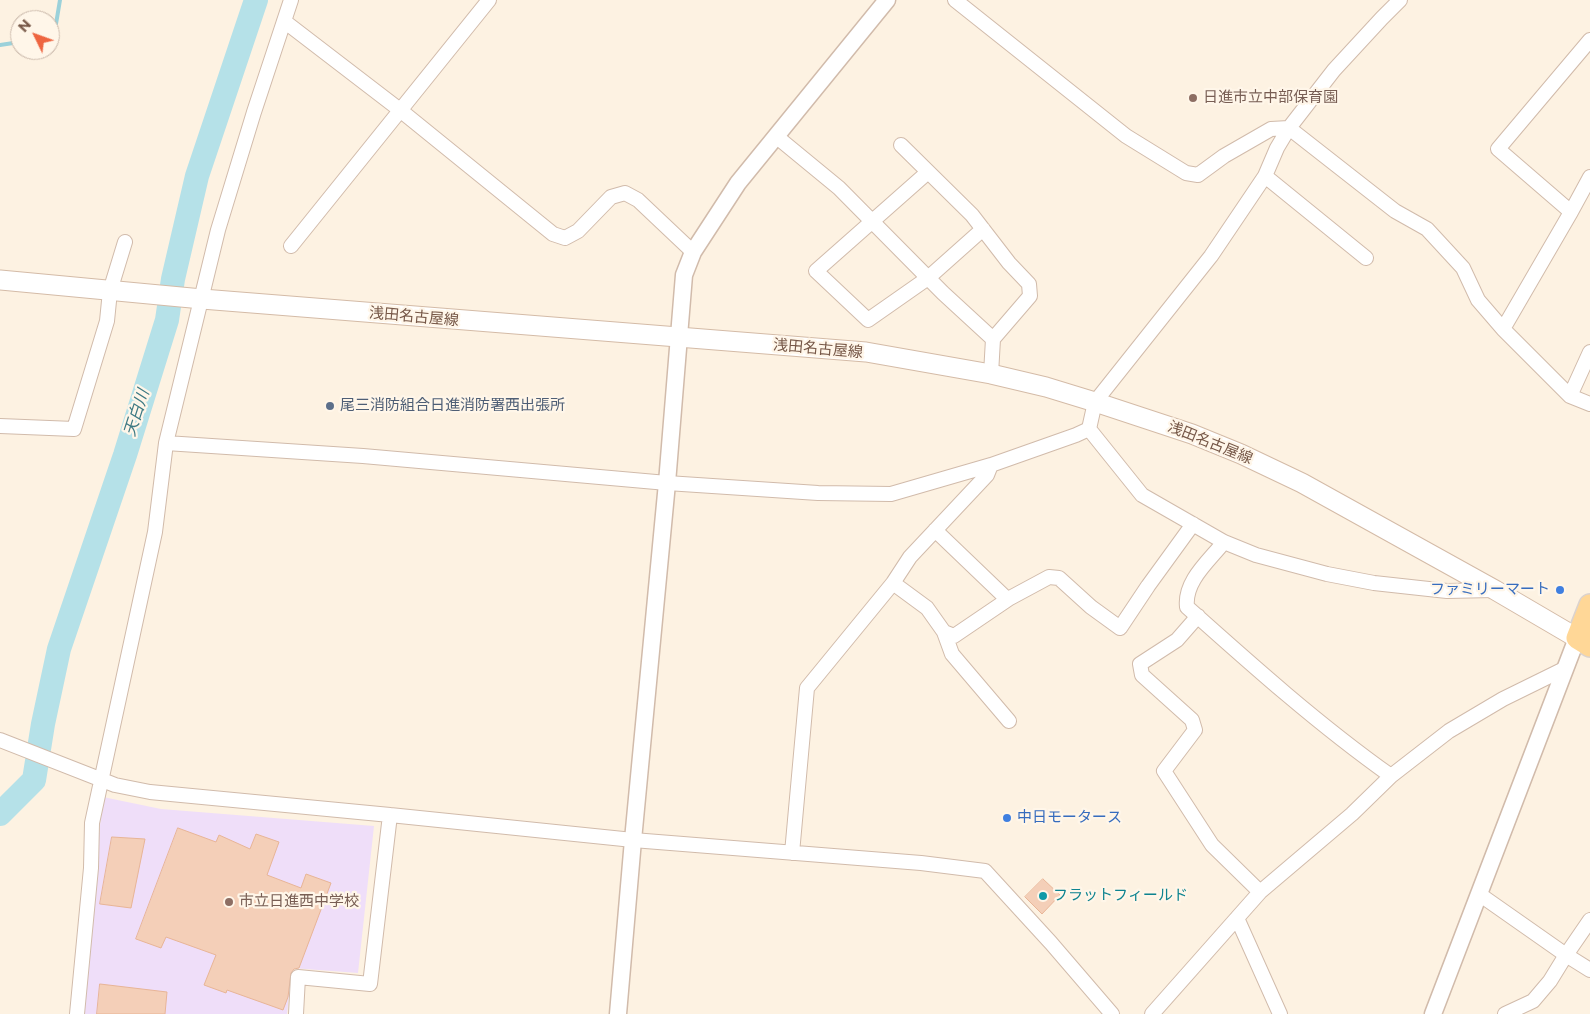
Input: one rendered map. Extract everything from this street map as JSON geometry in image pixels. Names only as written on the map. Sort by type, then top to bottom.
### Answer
[{"type":"main road","name":"浅田名古屋線","points":[[0,280],[110,292],[866,352],[991,374],[1046,387],[1192,434],[1284,474],[1495,590],[1584,642]]},
{"type":"main road","points":[[1584,642],[1590,605]]},
{"type":"street","points":[[77,1014],[91,868],[96,778],[155,532],[166,444],[218,230],[291,0]]},
{"type":"street","points":[[291,246],[489,0]]},
{"type":"street","points":[[618,1014],[632,840],[667,483],[684,275],[693,252],[738,183],[888,0]]},
{"type":"street","points":[[955,0],[1126,136],[1186,173],[1198,175],[1224,156],[1271,129],[1290,128],[1395,211],[1427,230],[1463,268],[1478,300],[1503,329],[1570,396],[1590,404]]},
{"type":"street","points":[[1089,429],[1095,402],[1211,256],[1265,176],[1277,148],[1290,128],[1334,70],[1400,0]]},
{"type":"street","points":[[284,21],[400,110],[553,234],[565,238],[578,231],[612,197],[625,193],[638,200],[693,252]]},
{"type":"street","points":[[1571,212],[1498,148],[1590,40]]},
{"type":"street","points":[[777,137],[839,188],[928,278],[993,338]]},
{"type":"street","points":[[900,145],[972,216],[1009,263],[1029,284],[1030,296],[993,338],[991,374]]},
{"type":"street","points":[[928,172],[816,271],[868,320],[928,278],[983,229]]},
{"type":"street","points":[[1265,176],[1366,258]]},
{"type":"street","points":[[1503,329],[1590,177]]},
{"type":"street","points":[[0,426],[74,429],[107,322],[110,292],[125,242]]},
{"type":"street","points":[[1570,396],[1590,352]]},
{"type":"street","points":[[166,444],[363,456],[667,483],[818,493],[891,494],[991,464],[1089,429]]},
{"type":"street","points":[[1089,429],[1142,495],[1224,542],[1256,555],[1327,574],[1374,583],[1447,591],[1495,590]]},
{"type":"street","points":[[792,853],[807,688],[893,584],[910,557],[987,475],[991,464]]},
{"type":"street","points":[[944,632],[954,636],[1007,599],[1049,577],[1059,578],[1120,628],[1193,524]]},
{"type":"street","points":[[935,530],[1007,599]]},
{"type":"street","points":[[1224,542],[1190,584],[1187,591],[1188,607],[1241,656],[1347,744],[1391,776]]},
{"type":"street","points":[[893,584],[927,608],[944,632],[952,654],[1009,721]]},
{"type":"street","points":[[1198,616],[1177,640],[1140,664],[1142,675],[1192,720],[1195,730],[1164,771],[1212,845],[1260,892]]},
{"type":"street","points":[[1433,1014],[1564,669],[1584,642]]},
{"type":"street","points":[[1152,1014],[1260,892],[1352,814],[1391,776],[1449,731],[1503,699],[1564,669]]},
{"type":"street","points":[[0,740],[115,785],[150,792],[632,840],[921,863],[985,871],[1051,943],[1112,1014]]},
{"type":"street","points":[[296,1014],[298,977],[370,984],[390,815]]},
{"type":"street","points":[[1479,894],[1590,970]]},
{"type":"street","points":[[1237,918],[1280,1014]]},
{"type":"street","points":[[1505,1014],[1533,1001],[1550,980],[1590,920]]},
{"type":"shaded area","name":"市立日進西中学校","points":[[103,797],[161,809],[374,826],[358,973],[292,968],[287,1014],[80,1014]]},
{"type":"building","points":[[178,828],[216,842],[219,835],[250,849],[256,834],[279,842],[267,875],[301,888],[306,874],[331,883],[299,968],[294,969],[291,973],[288,997],[283,1010],[227,990],[226,993],[204,985],[216,955],[166,937],[161,948],[136,939]]},
{"type":"building","points":[[112,837],[145,839],[131,908],[100,904]]},
{"type":"building","name":"フラットフィールド","points":[[1043,879],[1060,895],[1042,914],[1025,897]]},
{"type":"building","points":[[100,984],[167,992],[165,1014],[97,1014]]},
{"type":"waterway","points":[[58,10],[60,0]]},
{"type":"waterway","name":"天白川","points":[[0,814],[34,780],[43,724],[59,649],[125,455],[167,320],[173,279],[197,176],[256,0]]},
{"type":"waterway","points":[[0,45],[10,44]]},
{"type":"place","name":"日進市立中部保育園","points":[[1193,98]]},
{"type":"place","name":"尾三消防組合日進消防署西出張所","points":[[330,406]]},
{"type":"place","name":"ファミリーマート","points":[[1560,590]]},
{"type":"place","name":"中日モータース","points":[[1007,818]]},
{"type":"place","name":"フラットフィールド","points":[[1043,896]]},
{"type":"place","name":"市立日進西中学校","points":[[229,902]]}]
